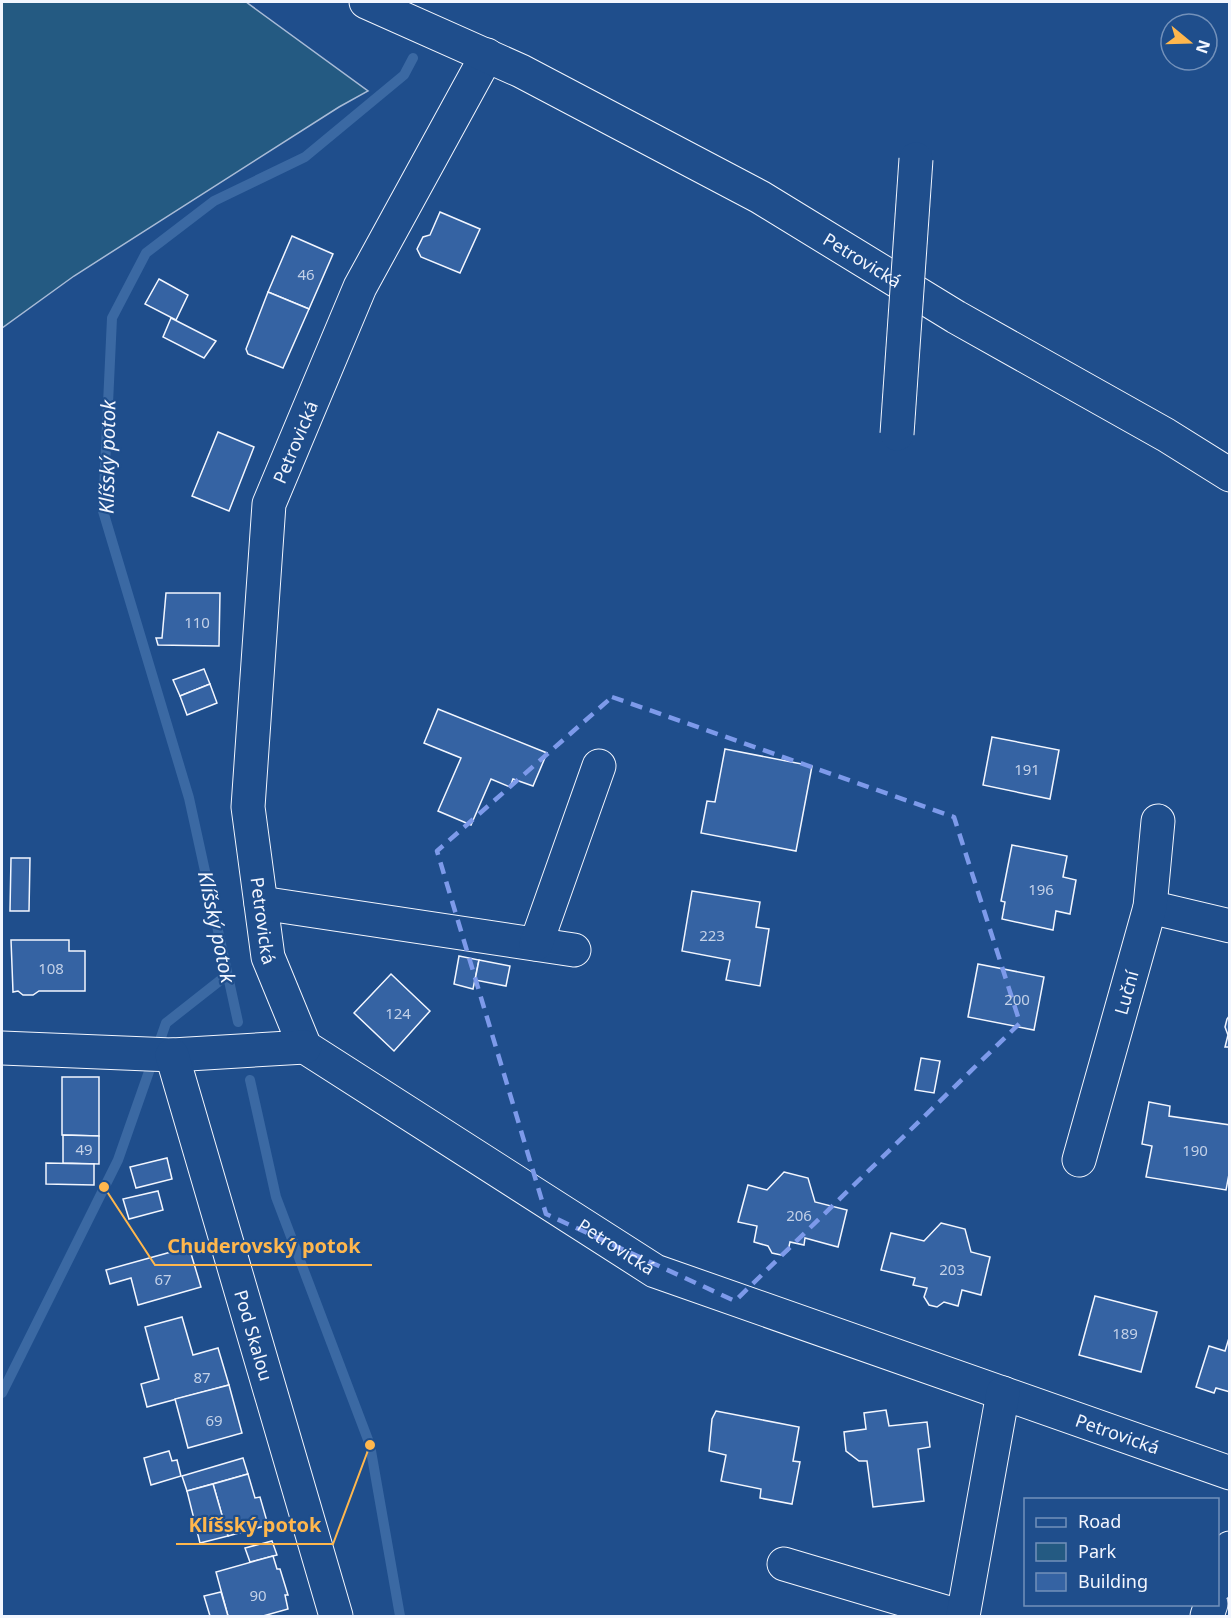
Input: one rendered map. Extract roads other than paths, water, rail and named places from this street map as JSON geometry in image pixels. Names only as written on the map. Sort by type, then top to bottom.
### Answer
[{"type":"street","name":"Petrovická","points":[[366,2],[521,71],[760,197],[956,317],[1166,435],[1230,475]]},
{"type":"street","name":"Petrovická","points":[[488,55],[360,287],[269,504],[248,807],[268,957],[305,1047],[655,1271],[1230,1473]]},
{"type":"street","points":[[897,435],[916,159]]},
{"type":"street","points":[[536,944],[598,766]]},
{"type":"street","name":"Luční","points":[[1079,1160],[1150,907],[1158,820]]},
{"type":"street","points":[[261,903],[574,950]]},
{"type":"street","points":[[1150,907],[1230,926]]},
{"type":"street","points":[[2,1048],[170,1055],[305,1047]]},
{"type":"street","name":"Pod Skalou","points":[[170,1055],[336,1617]]},
{"type":"street","points":[[784,1564],[961,1617],[1003,1394]]},
{"type":"street","points":[[1219,1581],[1230,1548]]},
{"type":"waterway","name":"Klíšský potok","points":[[238,1022],[189,798],[103,511],[112,318],[146,253],[214,201],[305,157],[404,75],[413,58]]},
{"type":"waterway","points":[[2,1393],[118,1160],[166,1023],[227,975]]},
{"type":"waterway","name":"Klíšský potok","points":[[250,1080],[276,1197],[370,1445],[400,1616]]},
{"type":"place","name":"Chuderovský potok","points":[[104,1187]]},
{"type":"place","name":"Klíšský potok","points":[[370,1445]]}]
